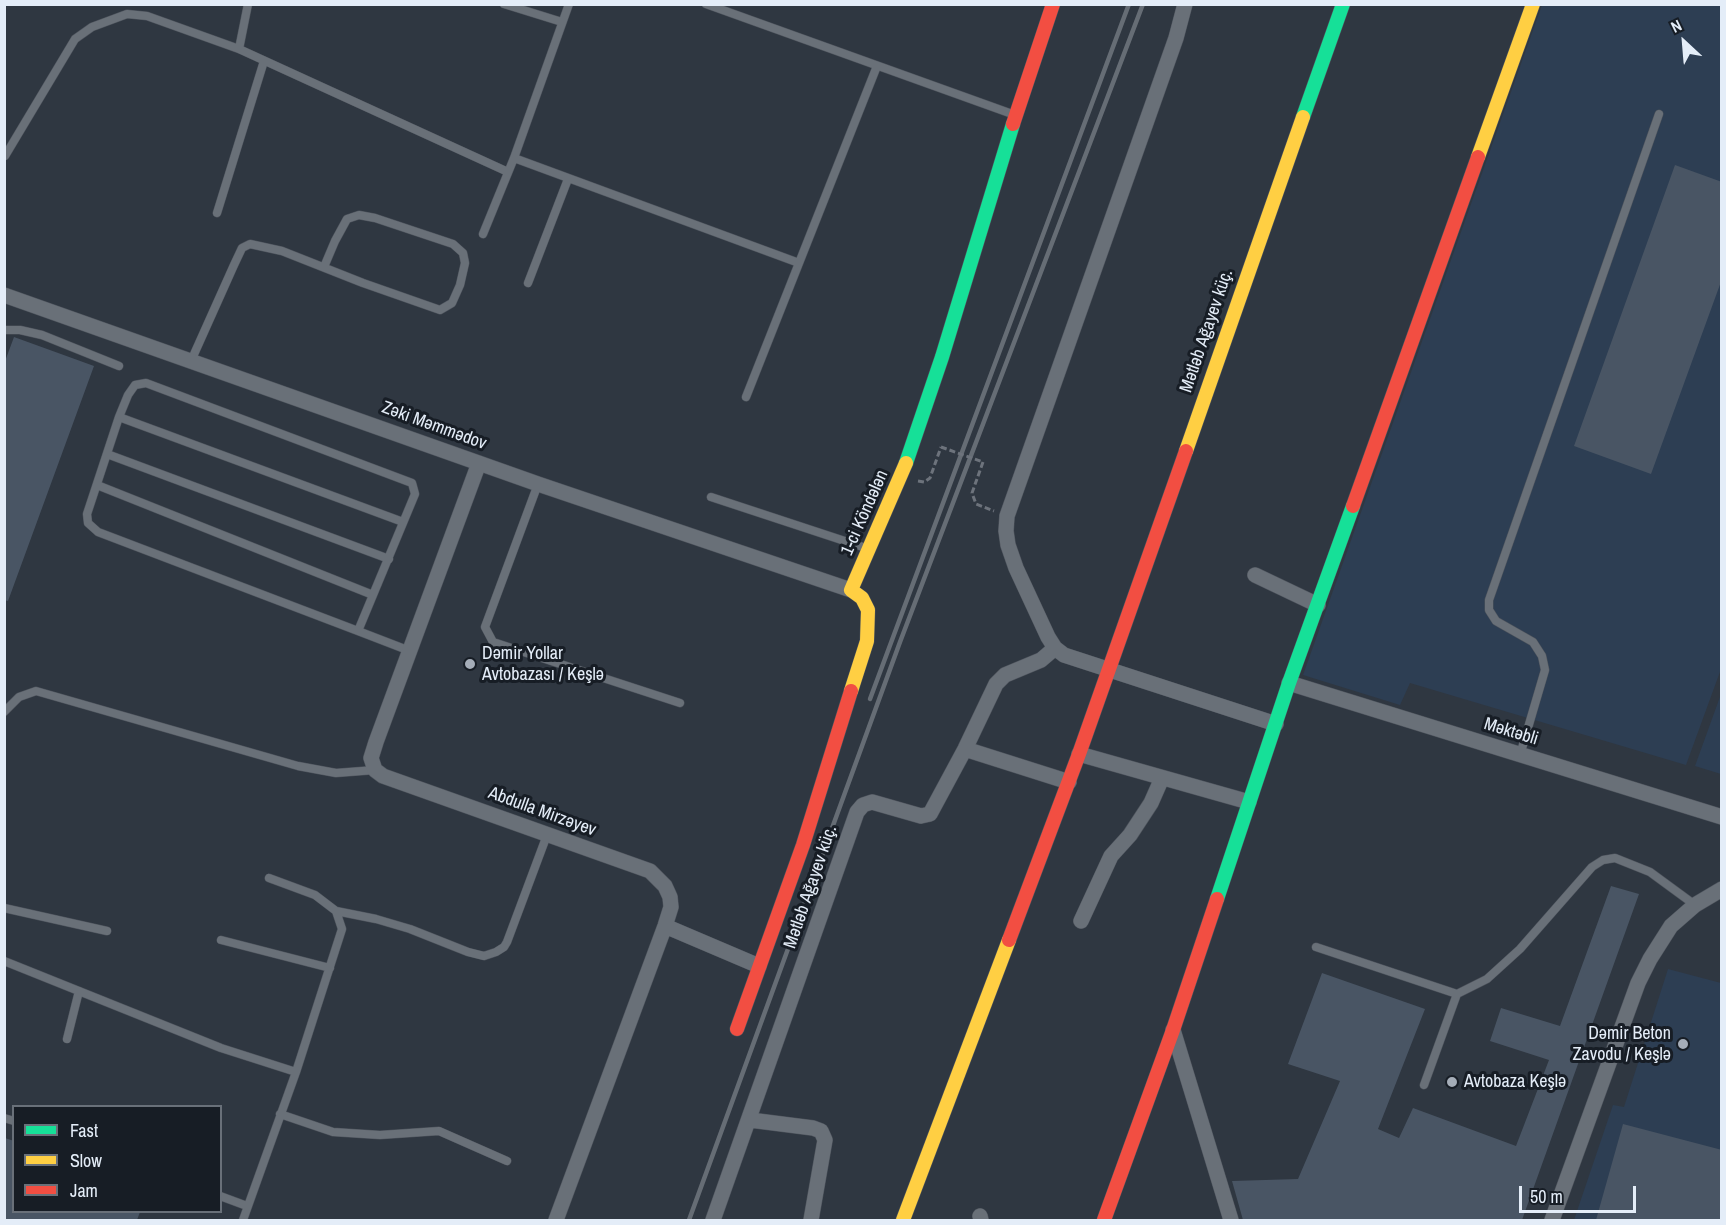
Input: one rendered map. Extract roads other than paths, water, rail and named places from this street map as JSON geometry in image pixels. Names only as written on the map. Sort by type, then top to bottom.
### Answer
[{"type":"street","name":"1-ci Köndələn","points":[[851,590],[902,476],[942,357],[1016,115],[1053,4]]},
{"type":"street","points":[[1185,4],[1176,38],[1007,516],[1008,545],[1016,568],[1055,648],[1064,655],[1276,724]]},
{"type":"street","name":"Mətləb Ağayev küç.","points":[[903,1221],[1069,782],[1343,4]]},
{"type":"street","points":[[1104,1221],[1173,1030],[1289,683],[1533,4]]},
{"type":"street","name":"Zəki Məmmədov","points":[[4,295],[538,484],[851,590]]},
{"type":"street","points":[[375,770],[372,758],[376,742],[479,463]]},
{"type":"street","points":[[1255,575],[1318,605]]},
{"type":"street","points":[[737,1029],[803,845],[867,640],[868,610],[862,598],[851,590]]},
{"type":"street","name":"Mətləb Ağayev küç.","points":[[713,1221],[857,812],[863,805],[872,802],[921,816],[930,814],[996,684],[1005,675],[1041,660],[1055,648]]},
{"type":"street","name":"Məktəbli","points":[[1289,683],[1722,817]]},
{"type":"street","points":[[965,749],[1069,782]]},
{"type":"street","points":[[1079,754],[1249,802]]},
{"type":"street","name":"Abdulla Mirzəyev","points":[[375,770],[382,776],[650,872],[665,886],[670,897],[671,907],[665,926],[556,1221]]},
{"type":"street","points":[[1081,921],[1111,856],[1130,835],[1151,803],[1162,778]]},
{"type":"street","points":[[1552,1221],[1638,983],[1650,959],[1671,926],[1695,905],[1722,889]]},
{"type":"street","points":[[665,926],[759,966]]},
{"type":"street","points":[[1173,1030],[1231,1221]]},
{"type":"street","points":[[750,1120],[821,1131],[825,1140],[811,1221]]},
{"type":"lane","points":[[239,49],[248,4]]},
{"type":"lane","points":[[504,4],[562,22]]},
{"type":"lane","points":[[483,234],[514,158],[568,4]]},
{"type":"lane","points":[[706,4],[1016,115]]},
{"type":"lane","points":[[5,156],[75,39],[92,27],[127,14],[147,16],[239,49],[508,172]]},
{"type":"lane","points":[[217,213],[264,61]]},
{"type":"lane","points":[[746,397],[877,66]]},
{"type":"lane","points":[[1520,755],[1545,670],[1542,656],[1533,642],[1496,621],[1489,610],[1489,600],[1659,114]]},
{"type":"lane","points":[[514,158],[799,263]]},
{"type":"lane","points":[[528,283],[568,179]]},
{"type":"lane","points":[[191,361],[242,248],[250,244],[282,250],[324,267],[409,300],[440,310],[452,303],[460,285],[465,263],[463,253],[453,244],[375,218],[359,215],[347,219],[324,267]]},
{"type":"lane","points":[[4,330],[20,330],[42,335],[118,366]]},
{"type":"lane","points":[[358,631],[415,494],[412,483],[146,383],[135,385],[119,417],[87,514],[88,523],[98,532],[410,651]]},
{"type":"lane","points":[[119,417],[403,522]]},
{"type":"lane","points":[[107,454],[389,558]]},
{"type":"lane","points":[[538,484],[485,627],[493,642],[681,703]]},
{"type":"lane","points":[[97,485],[373,595]]},
{"type":"lane","points":[[711,497],[869,549]]},
{"type":"lane","points":[[4,712],[19,697],[36,691],[298,766],[336,773],[375,770]]},
{"type":"lane","points":[[268,878],[315,895],[336,911],[410,929],[484,956],[496,952],[507,942],[547,835]]},
{"type":"lane","points":[[1424,1085],[1457,994],[1487,979],[1520,949],[1592,867],[1603,860],[1615,858],[1650,872],[1695,905]]},
{"type":"lane","points":[[4,908],[107,931]]},
{"type":"lane","points":[[243,1221],[296,1072],[342,929],[336,911]]},
{"type":"lane","points":[[221,940],[330,968]]},
{"type":"lane","points":[[1316,947],[1457,994]]},
{"type":"lane","points":[[4,961],[221,1048],[296,1072]]},
{"type":"lane","points":[[67,1039],[79,990]]},
{"type":"lane","points":[[280,1114],[333,1132],[380,1135],[439,1131],[507,1161]]},
{"type":"lane","points":[[222,1197],[247,1206]]},
{"type":"railway","points":[[870,699],[1129,4]]},
{"type":"railway","points":[[689,1220],[900,642],[1143,4]]},
{"type":"place","name":"Dəmir Yollar Avtobazası / Keşlə","points":[[470,664]]},
{"type":"place","name":"Dəmir Beton Zavodu / Keşlə","points":[[1683,1044]]},
{"type":"place","name":"Avtobaza Keşlə","points":[[1452,1082]]}]
